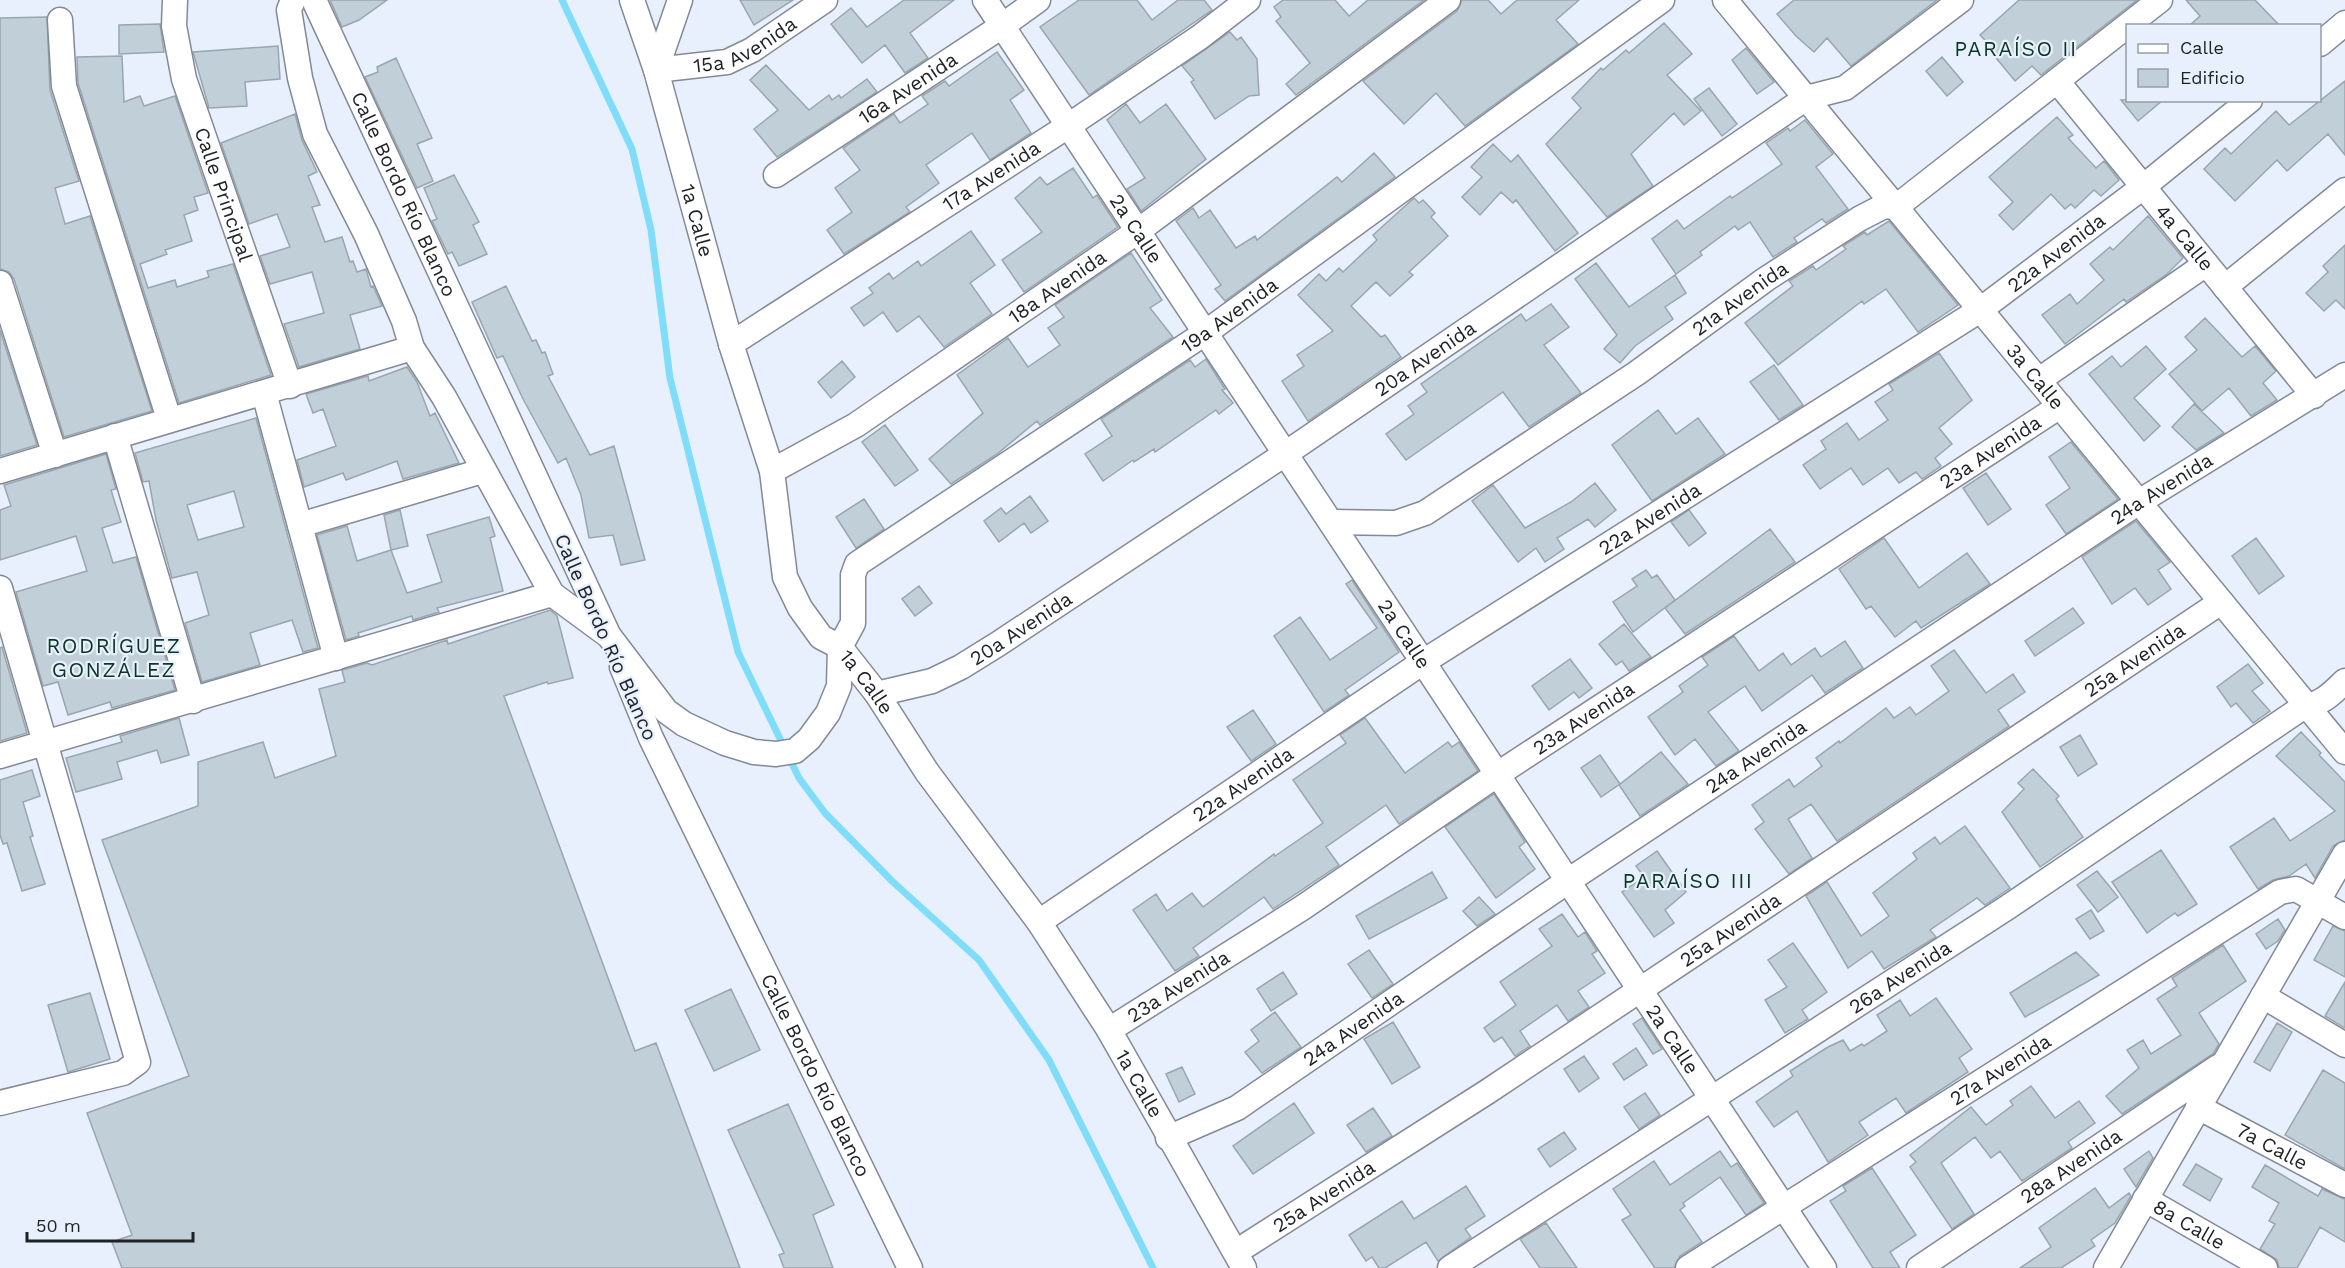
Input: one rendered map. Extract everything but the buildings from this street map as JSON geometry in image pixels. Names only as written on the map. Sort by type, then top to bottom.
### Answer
[{"type":"street","name":"Calle Principal","points":[[175,0],[174,26],[184,80],[290,386]]},
{"type":"street","points":[[293,0],[290,10],[300,78],[315,134],[366,234],[405,321],[412,348],[444,397],[482,471],[552,594],[609,636],[666,711],[684,724],[725,743],[754,752],[776,754],[795,751],[809,739],[828,713],[839,686],[840,647]]},
{"type":"street","name":"Calle Bordo Río Blanco","points":[[314,0],[609,636],[651,738],[909,1268]]},
{"type":"street","name":"1a Calle","points":[[632,0],[656,70],[731,344],[772,471],[784,577],[800,608],[821,637],[840,647],[877,694],[927,772],[1002,869],[1039,922],[1109,1030],[1168,1138],[1240,1260]]},
{"type":"street","points":[[656,70],[680,0]]},
{"type":"street","name":"15a Avenida","points":[[656,70],[727,62],[752,50],[825,0]]},
{"type":"street","name":"2a Calle","points":[[985,0],[1824,1268]]},
{"type":"street","name":"16a Avenida","points":[[776,175],[1038,0]]},
{"type":"street","name":"17a Avenida","points":[[731,344],[1068,126],[1200,37],[1248,0]]},
{"type":"street","name":"18a Avenida","points":[[772,471],[856,425],[1138,231],[1448,0]]},
{"type":"street","name":"19a Avenida","points":[[840,647],[854,623],[853,575],[857,564],[1205,333],[1662,0]]},
{"type":"street","name":"20a Avenida","points":[[877,694],[932,681],[961,667],[1285,454],[1806,98],[1845,88],[1960,0]]},
{"type":"street","name":"21a Avenida","points":[[2129,24],[2160,0]]},
{"type":"street","name":"3a Calle","points":[[1734,3],[1806,98],[2345,752]]},
{"type":"street","points":[[60,20],[64,86],[169,419]]},
{"type":"street","points":[[2321,42],[2345,23]]},
{"type":"street","name":"21a Avenida","points":[[1331,522],[1396,523],[1425,513],[1637,373],[1766,279],[1859,219],[1884,206],[1896,207],[2126,27]]},
{"type":"street","name":"4a Calle","points":[[2057,81],[2314,396]]},
{"type":"street","name":"22a Avenida","points":[[1039,922],[1423,662],[1980,309],[2144,187],[2248,102]]},
{"type":"street","points":[[2224,287],[2345,190]]},
{"type":"street","name":"23a Avenida","points":[[2039,380],[2206,264]]},
{"type":"street","points":[[0,283],[55,455]]},
{"type":"street","points":[[0,471],[412,348]]},
{"type":"street","name":"24a Avenida","points":[[1168,1138],[1237,1108],[1568,881],[2139,502],[2345,375]]},
{"type":"street","points":[[264,393],[336,658]]},
{"type":"street","name":"23a Avenida","points":[[1109,1030],[1302,908],[1498,774],[2060,406]]},
{"type":"street","points":[[115,436],[193,701]]},
{"type":"street","points":[[300,525],[482,471]]},
{"type":"street","points":[[0,588],[138,1062],[123,1072],[0,1103]]},
{"type":"street","points":[[0,756],[552,594]]},
{"type":"street","name":"25a Avenida","points":[[1240,1260],[1640,989],[2221,602]]},
{"type":"street","name":"26a Avenida","points":[[1450,1268],[1713,1100],[2008,907],[2306,705],[2313,705],[2324,699],[2345,681]]},
{"type":"street","points":[[2106,1268],[2345,854]]},
{"type":"street","name":"27a Avenida","points":[[1688,1268],[2280,892],[2296,889],[2345,917]]},
{"type":"street","points":[[2263,996],[2345,1045]]},
{"type":"street","name":"28a Avenida","points":[[1918,1268],[2224,1064]]},
{"type":"street","name":"7a Calle","points":[[2198,1107],[2345,1185]]},
{"type":"street","name":"8a Calle","points":[[2145,1199],[2265,1268]]},
{"type":"waterway","points":[[562,0],[632,149],[651,230],[670,378],[738,652],[799,778],[825,813],[892,881],[979,960],[1049,1060],[1153,1268]]},
{"type":"district","name":"PARAÍSO II","points":[[2016,48]]},
{"type":"district","name":"RODRÍGUEZ GONZÁLEZ","points":[[114,657]]},
{"type":"district","name":"PARAÍSO III","points":[[1688,880]]}]
